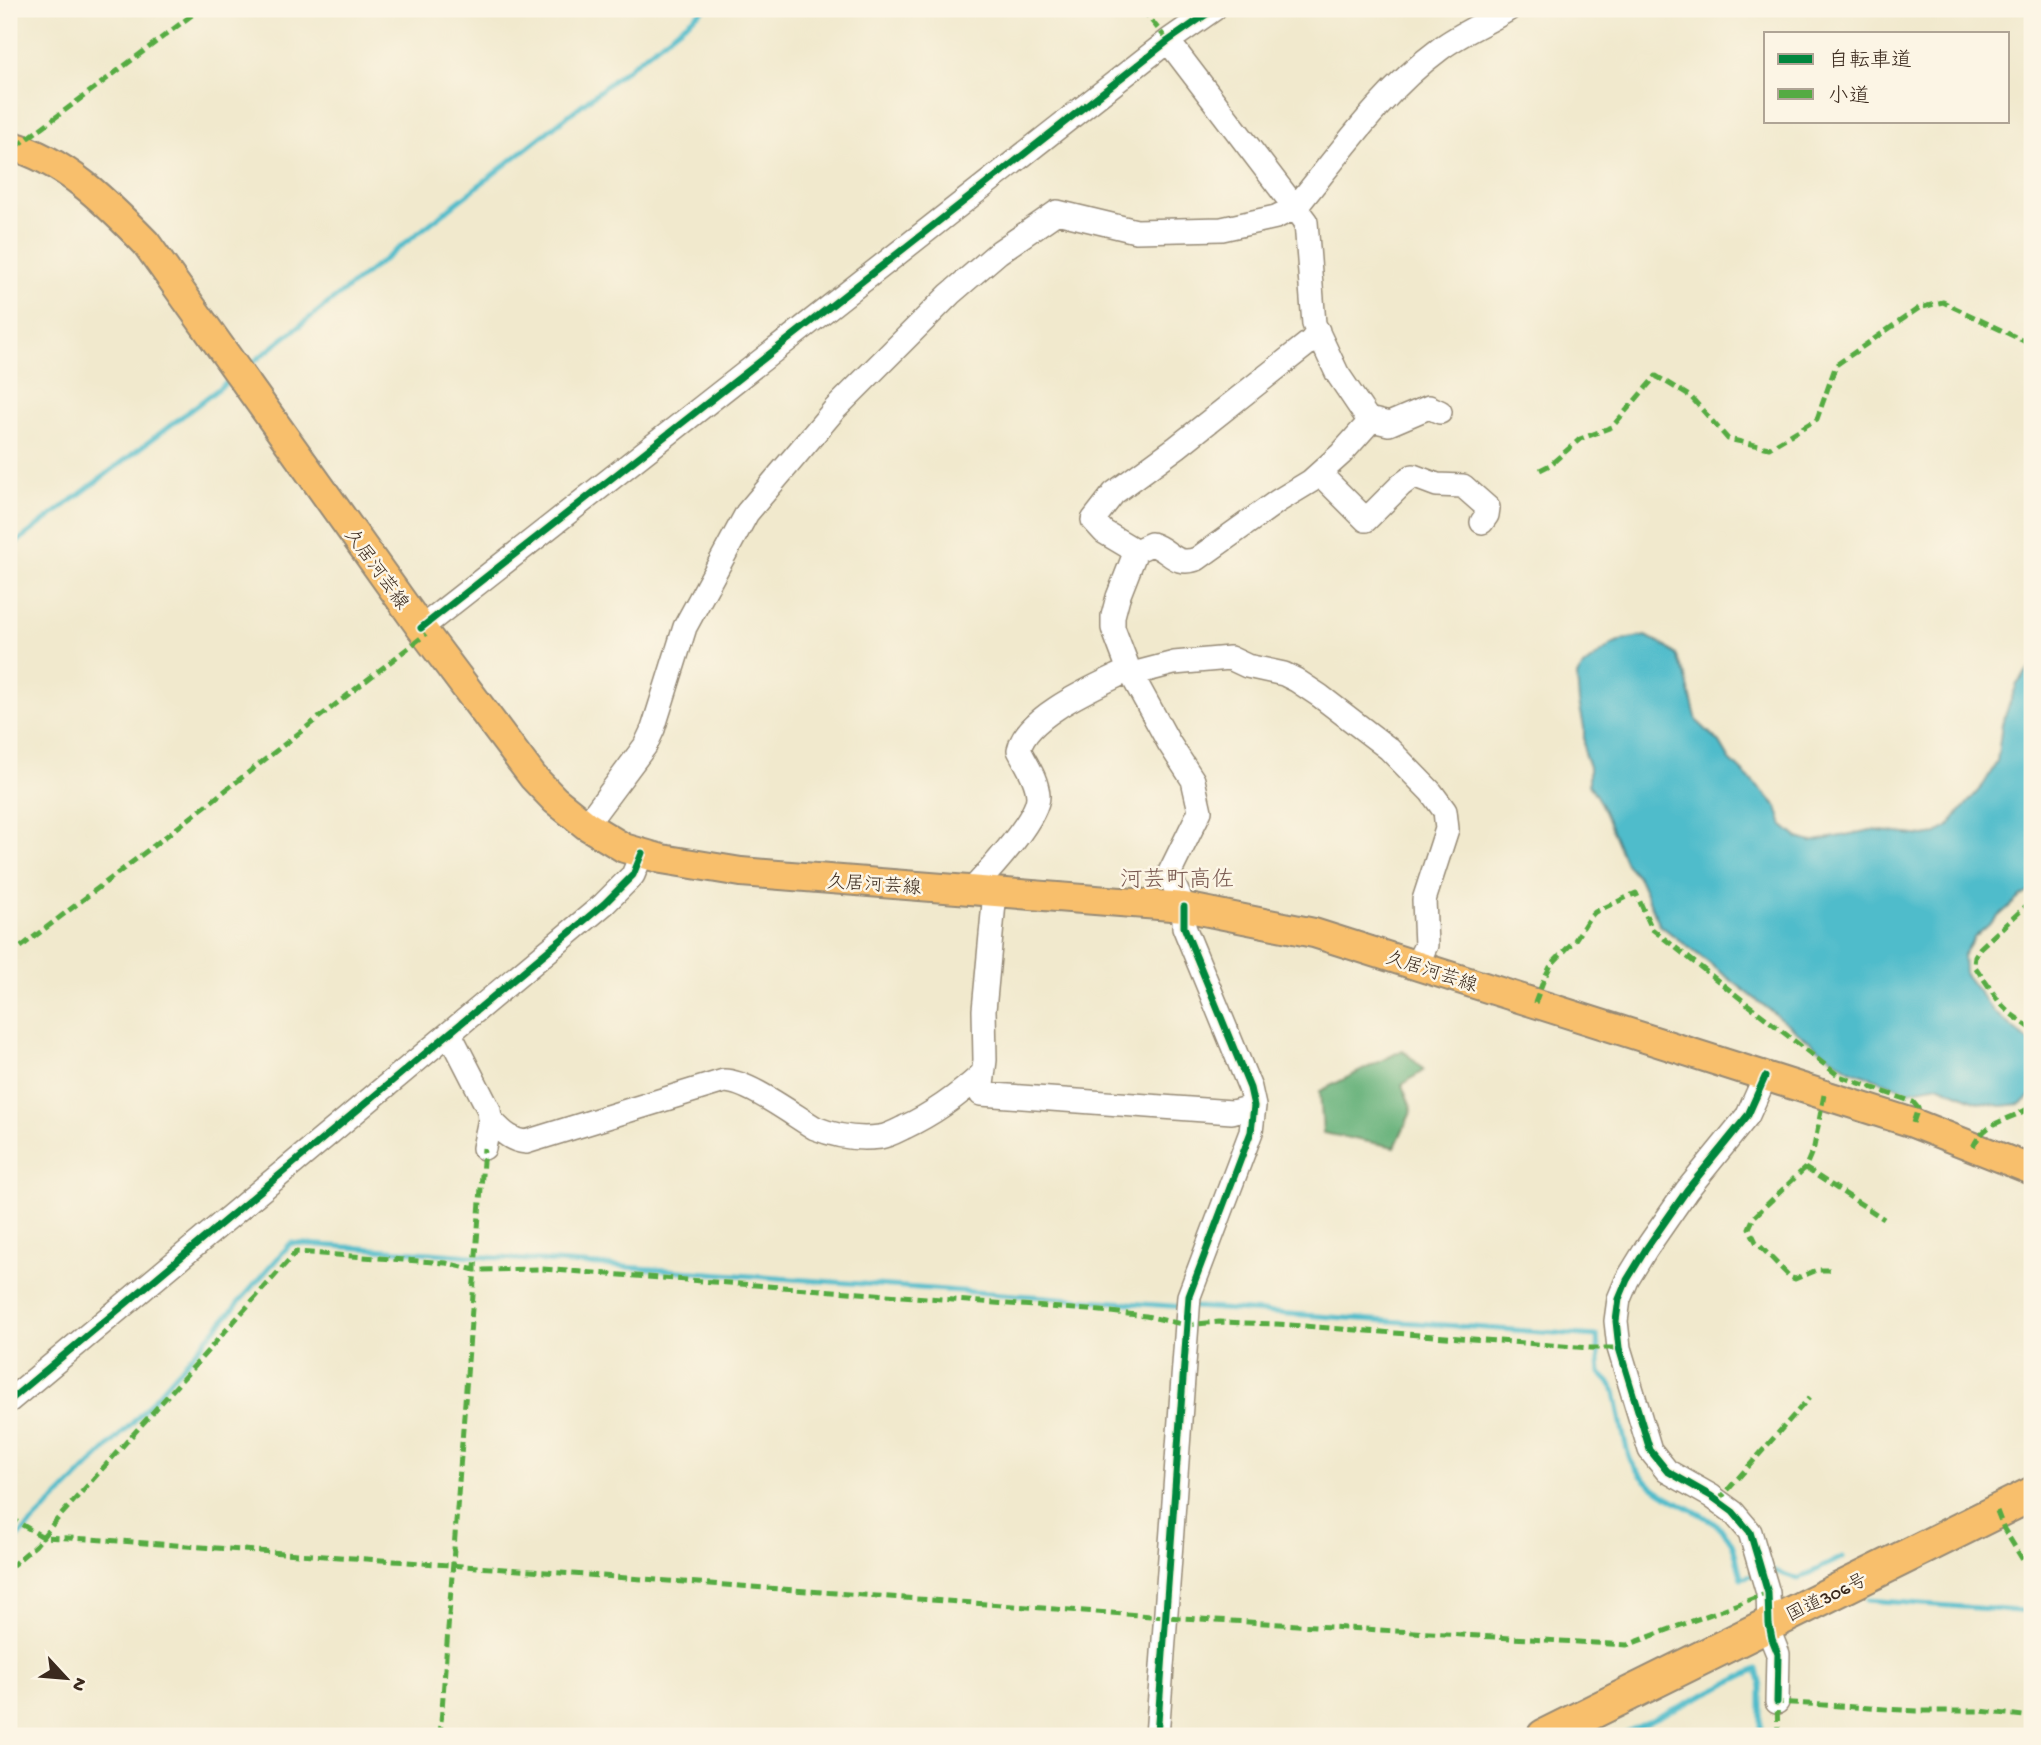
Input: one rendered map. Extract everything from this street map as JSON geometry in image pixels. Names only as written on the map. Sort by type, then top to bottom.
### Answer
[{"type":"highway","name":"国道306号","points":[[1544,1736],[2032,1494]]},
{"type":"main road","name":"久居河芸線","points":[[11,148],[41,157],[76,179],[111,207],[146,243],[421,628],[533,777],[555,800],[586,825],[624,848],[662,859],[741,872],[1184,907],[1314,933],[1913,1123],[2032,1170]]},
{"type":"street","points":[[421,628],[1168,41],[1214,9]]},
{"type":"street","points":[[586,825],[645,746],[653,730],[685,627],[747,513],[835,409],[950,293],[999,252],[1057,212],[1136,231],[1222,229],[1276,217],[1296,207],[1372,115],[1416,69],[1441,48],[1509,9]]},
{"type":"street","points":[[1168,41],[1306,222],[1314,324],[1338,373],[1368,419],[1388,425],[1429,407],[1440,412]]},
{"type":"street","points":[[1136,551],[1104,532],[1093,520],[1114,493],[1311,341],[1318,331]]},
{"type":"street","points":[[1157,1736],[1189,1296],[1251,1132],[1254,1106],[1250,1088],[1184,927],[1184,907],[1169,874],[1200,811],[1193,780],[1130,672],[1113,621],[1118,597],[1136,551],[1150,544],[1181,561],[1197,559],[1320,474],[1366,426],[1368,419]]},
{"type":"street","points":[[1320,474],[1366,520],[1413,476],[1437,485],[1464,486],[1488,508],[1482,522]]},
{"type":"street","points":[[1254,1106],[1232,1112],[981,1094],[985,1060],[983,892],[1036,805],[1038,795],[1030,768],[1018,750],[1025,733],[1066,701],[1130,672],[1174,663],[1200,659],[1234,659],[1247,666],[1284,674],[1296,680],[1389,749],[1430,792],[1444,811],[1447,829],[1424,900],[1426,945],[1416,966]]},
{"type":"street","points":[[9,1401],[604,904],[633,875],[642,853]]},
{"type":"street","points":[[450,1034],[489,1110],[490,1119],[484,1148]]},
{"type":"street","points":[[490,1119],[504,1134],[517,1142],[526,1142],[724,1081],[732,1081],[815,1128],[862,1139],[883,1137],[930,1116],[957,1098],[982,1074]]},
{"type":"street","points":[[1765,1077],[1748,1115],[1687,1190],[1639,1259],[1619,1299],[1616,1321],[1619,1348],[1650,1450],[1667,1471],[1711,1496],[1744,1523],[1750,1532],[1768,1593],[1769,1624],[1778,1654],[1777,1702]]},
{"type":"green space","points":[[1403,1050],[1424,1070],[1402,1085],[1412,1110],[1395,1147],[1323,1133],[1320,1091]]},
{"type":"water","points":[[1646,636],[1676,655],[1685,674],[1697,721],[1720,743],[1730,760],[1777,807],[1783,826],[1798,838],[1811,842],[1871,830],[1924,836],[1937,834],[1948,826],[1984,784],[1997,762],[2002,724],[2017,684],[2032,666],[2032,890],[2020,897],[1974,938],[1963,956],[1964,973],[1994,1012],[2032,1044],[2032,1095],[2020,1104],[2002,1106],[1978,1102],[1938,1085],[1909,1091],[1849,1069],[1660,925],[1639,878],[1626,864],[1601,804],[1589,784],[1577,676],[1584,666],[1612,645]]},
{"type":"waterway","points":[[247,367],[704,9]]},
{"type":"waterway","points":[[9,548],[234,377]]},
{"type":"waterway","points":[[9,1546],[138,1417],[291,1243],[1184,1307]]},
{"type":"waterway","points":[[1193,1307],[1597,1336],[1600,1373],[1615,1392],[1631,1461],[1653,1487],[1722,1530],[1733,1546],[1742,1578],[1757,1573]]},
{"type":"waterway","points":[[1766,1570],[1798,1579],[1843,1557]]},
{"type":"waterway","points":[[1867,1600],[2032,1612]]},
{"type":"waterway","points":[[1619,1736],[1757,1669],[1761,1687],[1761,1736]]},
{"type":"marked path","points":[[16,147],[200,9]]},
{"type":"marked path","points":[[1142,9],[1168,41]]},
{"type":"marked path","points":[[1540,470],[1550,465],[1580,439],[1612,427],[1656,376],[1691,397],[1728,439],[1769,448],[1817,419],[1836,365],[1919,308],[1943,302],[2032,345]]},
{"type":"marked path","points":[[9,956],[426,634]]},
{"type":"marked path","points":[[1535,1003],[1551,965],[1575,940],[1589,918],[1595,912],[1636,893],[1652,929],[1839,1076],[1913,1102],[1918,1108],[1913,1123]]},
{"type":"marked path","points":[[2032,903],[1980,948],[1974,965],[2000,1003],[2032,1029]]},
{"type":"marked path","points":[[1824,1095],[1814,1147],[1805,1168],[1754,1217],[1749,1228],[1756,1242],[1790,1277],[1795,1279],[1817,1270],[1834,1270]]},
{"type":"marked path","points":[[1973,1147],[1991,1126],[2032,1106]]},
{"type":"marked path","points":[[440,1736],[484,1148]]},
{"type":"marked path","points":[[1805,1168],[1884,1219]]},
{"type":"marked path","points":[[9,1568],[36,1545],[296,1252],[446,1263],[475,1270],[542,1269],[1101,1311],[1146,1316],[1186,1325],[1219,1322],[1277,1324],[1589,1348],[1619,1348]]},
{"type":"marked path","points":[[1718,1501],[1809,1398]]},
{"type":"marked path","points":[[1997,1511],[2004,1529],[2032,1575]]},
{"type":"marked path","points":[[9,1517],[43,1537],[1166,1617],[1627,1645],[1768,1593]]},
{"type":"marked path","points":[[1778,1736],[1777,1702],[1917,1711],[1981,1711],[2032,1717]]},
{"type":"cycle path","points":[[421,628],[1168,41],[1214,9]]},
{"type":"cycle path","points":[[9,1401],[604,904],[633,875],[642,853]]},
{"type":"cycle path","points":[[1157,1736],[1189,1296],[1251,1132],[1254,1106],[1250,1088],[1184,927],[1184,907]]},
{"type":"cycle path","points":[[1765,1077],[1748,1115],[1687,1190],[1627,1280],[1619,1299],[1616,1321],[1619,1348],[1650,1450],[1667,1471],[1733,1512],[1750,1532],[1768,1593],[1769,1624],[1778,1654],[1777,1702]]},
{"type":"district","name":"河芸町高佐","points":[[1177,878]]}]
